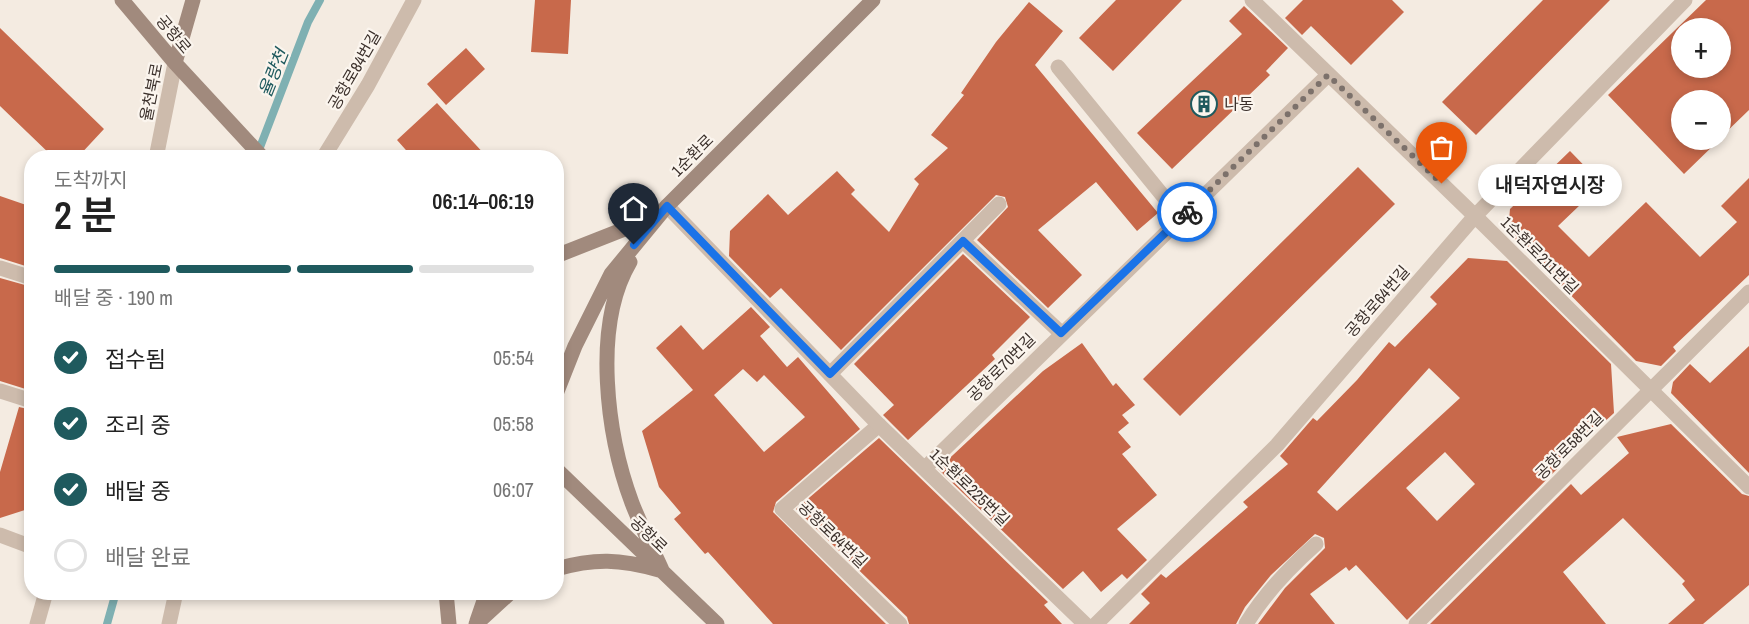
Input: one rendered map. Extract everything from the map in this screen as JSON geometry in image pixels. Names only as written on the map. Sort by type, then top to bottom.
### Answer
[{"type":"main road","name":"공항로","points":[[122,0],[175,63],[256,150]]},
{"type":"main road","name":"율천북로","points":[[175,63],[193,0]]},
{"type":"main road","name":"1순환로","points":[[564,373],[574,346],[611,274],[662,211],[873,0]]},
{"type":"main road","points":[[564,253],[662,211]]},
{"type":"main road","points":[[662,211],[621,278],[612,312],[607,381],[621,466],[632,502],[662,570]]},
{"type":"main road","name":"공항로","points":[[564,477],[717,624]]},
{"type":"main road","points":[[564,567],[580,562],[617,560],[662,570]]},
{"type":"main road","points":[[447,600],[449,624]]},
{"type":"main road","points":[[476,624],[484,600]]},
{"type":"main road","points":[[476,624],[502,600]]},
{"type":"street","name":"공항로84번길","points":[[328,150],[368,85],[414,0]]},
{"type":"street","name":"1순환로211번길","points":[[1252,0],[1749,487]]},
{"type":"street","name":"공항로64번길","points":[[1096,624],[1277,445],[1475,216],[1684,0]]},
{"type":"street","name":"율천북로","points":[[158,150],[175,63]]},
{"type":"street","points":[[1058,66],[1181,218]]},
{"type":"street","name":"공항로70번길","points":[[925,468],[1328,75]]},
{"type":"street","points":[[830,374],[999,204]]},
{"type":"street","name":"1순환로225번길","points":[[662,211],[1085,624]]},
{"type":"street","points":[[963,241],[1061,333]]},
{"type":"street","points":[[0,267],[24,275]]},
{"type":"street","name":"공항로58번길","points":[[1416,624],[1749,292]]},
{"type":"street","points":[[0,391],[24,398]]},
{"type":"street","name":"공항로64번길","points":[[879,425],[782,509],[900,624]]},
{"type":"street","points":[[0,535],[24,544]]},
{"type":"street","points":[[1246,624],[1258,603],[1292,565],[1316,544]]},
{"type":"street","points":[[37,624],[44,600]]},
{"type":"street","points":[[169,624],[174,600]]},
{"type":"building","points":[[535,0],[571,0],[568,54],[531,52]]},
{"type":"building","points":[[1116,0],[1182,0],[1113,71],[1079,38]]},
{"type":"building","points":[[1303,0],[1392,0],[1404,12],[1351,65],[1311,26],[1302,35],[1285,18]]},
{"type":"building","points":[[1543,0],[1610,0],[1476,135],[1442,102]]},
{"type":"building","points":[[1706,0],[1749,0],[1749,110],[1731,127],[1731,90],[1671,90],[1671,150],[1709,150],[1684,174],[1608,95],[1671,34],[1671,78],[1731,78],[1731,18],[1687,18]]},
{"type":"building","points":[[1029,2],[1063,31],[1035,65],[1158,213],[1137,231],[1096,182],[1038,230],[1082,275],[1048,308],[977,240],[1008,207],[1005,197],[996,195],[841,350],[781,288],[770,298],[729,256],[730,231],[768,194],[788,215],[837,171],[855,190],[851,194],[889,232],[919,184],[914,179],[948,148],[931,135],[964,95],[961,93],[996,42]]},
{"type":"building","name":"나동","points":[[1244,6],[1288,48],[1266,71],[1270,75],[1172,169],[1137,133],[1242,34],[1229,21]]},
{"type":"building","points":[[0,28],[104,129],[84,150],[46,150],[0,106]]},
{"type":"building","points":[[466,48],[485,69],[446,105],[427,84]]},
{"type":"building","points":[[437,103],[481,150],[406,150],[397,140]]},
{"type":"building","points":[[1570,151],[1602,184],[1558,226],[1589,257],[1646,202],[1700,257],[1737,222],[1721,206],[1749,178],[1749,275],[1673,347],[1676,351],[1661,366],[1636,361],[1508,232],[1510,209]]},
{"type":"building","points":[[1358,167],[1395,204],[1180,416],[1143,379]]},
{"type":"building","points":[[0,196],[24,204],[24,266],[0,258]]},
{"type":"building","points":[[963,254],[1030,317],[992,355],[995,359],[908,440],[883,415],[894,405],[854,364]]},
{"type":"building","points":[[1468,258],[1507,261],[1611,364],[1614,413],[1602,424],[1599,421],[1553,465],[1557,469],[1407,620],[1356,565],[1349,571],[1346,567],[1310,594],[1335,624],[1258,624],[1285,588],[1325,548],[1324,538],[1315,534],[1271,575],[1245,607],[1236,624],[1129,624],[1150,603],[1141,594],[1161,574],[1166,578],[1248,507],[1243,502],[1288,464],[1280,456],[1313,418],[1317,421],[1357,380],[1389,342],[1395,347],[1437,304],[1430,297]],"holes":[[[1429,368],[1460,398],[1337,511],[1317,492]],[[1445,452],[1475,484],[1437,521],[1406,488]]]},
{"type":"building","points":[[0,278],[24,285],[24,388],[0,381]]},
{"type":"building","points":[[751,307],[770,327],[760,336],[787,367],[798,357],[860,429],[776,502],[773,512],[886,624],[773,624],[708,552],[705,554],[674,519],[681,513],[659,487],[642,431],[693,390],[656,348],[681,325],[703,350]],"holes":[[[743,369],[757,382],[764,375],[805,417],[764,452],[714,395]]]},
{"type":"building","points":[[1082,343],[1113,386],[1116,383],[1135,405],[1122,415],[1129,423],[1118,432],[1131,447],[1122,454],[1157,495],[1117,529],[1147,560],[1127,579],[1122,574],[1101,592],[1083,571],[1063,589],[938,469],[1043,371]]},
{"type":"building","points":[[1749,346],[1749,473],[1671,393],[1673,382],[1690,364],[1710,383]]},
{"type":"building","points":[[19,407],[24,408],[24,510],[0,518],[0,472]]},
{"type":"building","points":[[1671,424],[1742,494],[1749,496],[1749,585],[1703,624],[1668,624],[1695,600],[1682,584],[1685,581],[1623,518],[1563,572],[1606,624],[1430,624],[1571,484],[1581,495],[1629,453],[1617,437]]},
{"type":"building","points":[[879,438],[1048,602],[1044,605],[1062,624],[909,624],[907,617],[796,509]]},
{"type":"waterway","name":"율량천","points":[[259,150],[308,22],[320,0]]},
{"type":"waterway","name":"율량천","points":[[107,624],[114,600]]},
{"type":"way so far","points":[[1187,212],[1328,75],[1442,184]]},
{"type":"place","name":"나동","points":[[1204,104]]},
{"type":"place","name":"내덕자연시장","points":[[1442,184]]},
{"type":"route","points":[[634,245],[667,206],[830,374],[963,241],[1061,333],[1187,212]]}]
